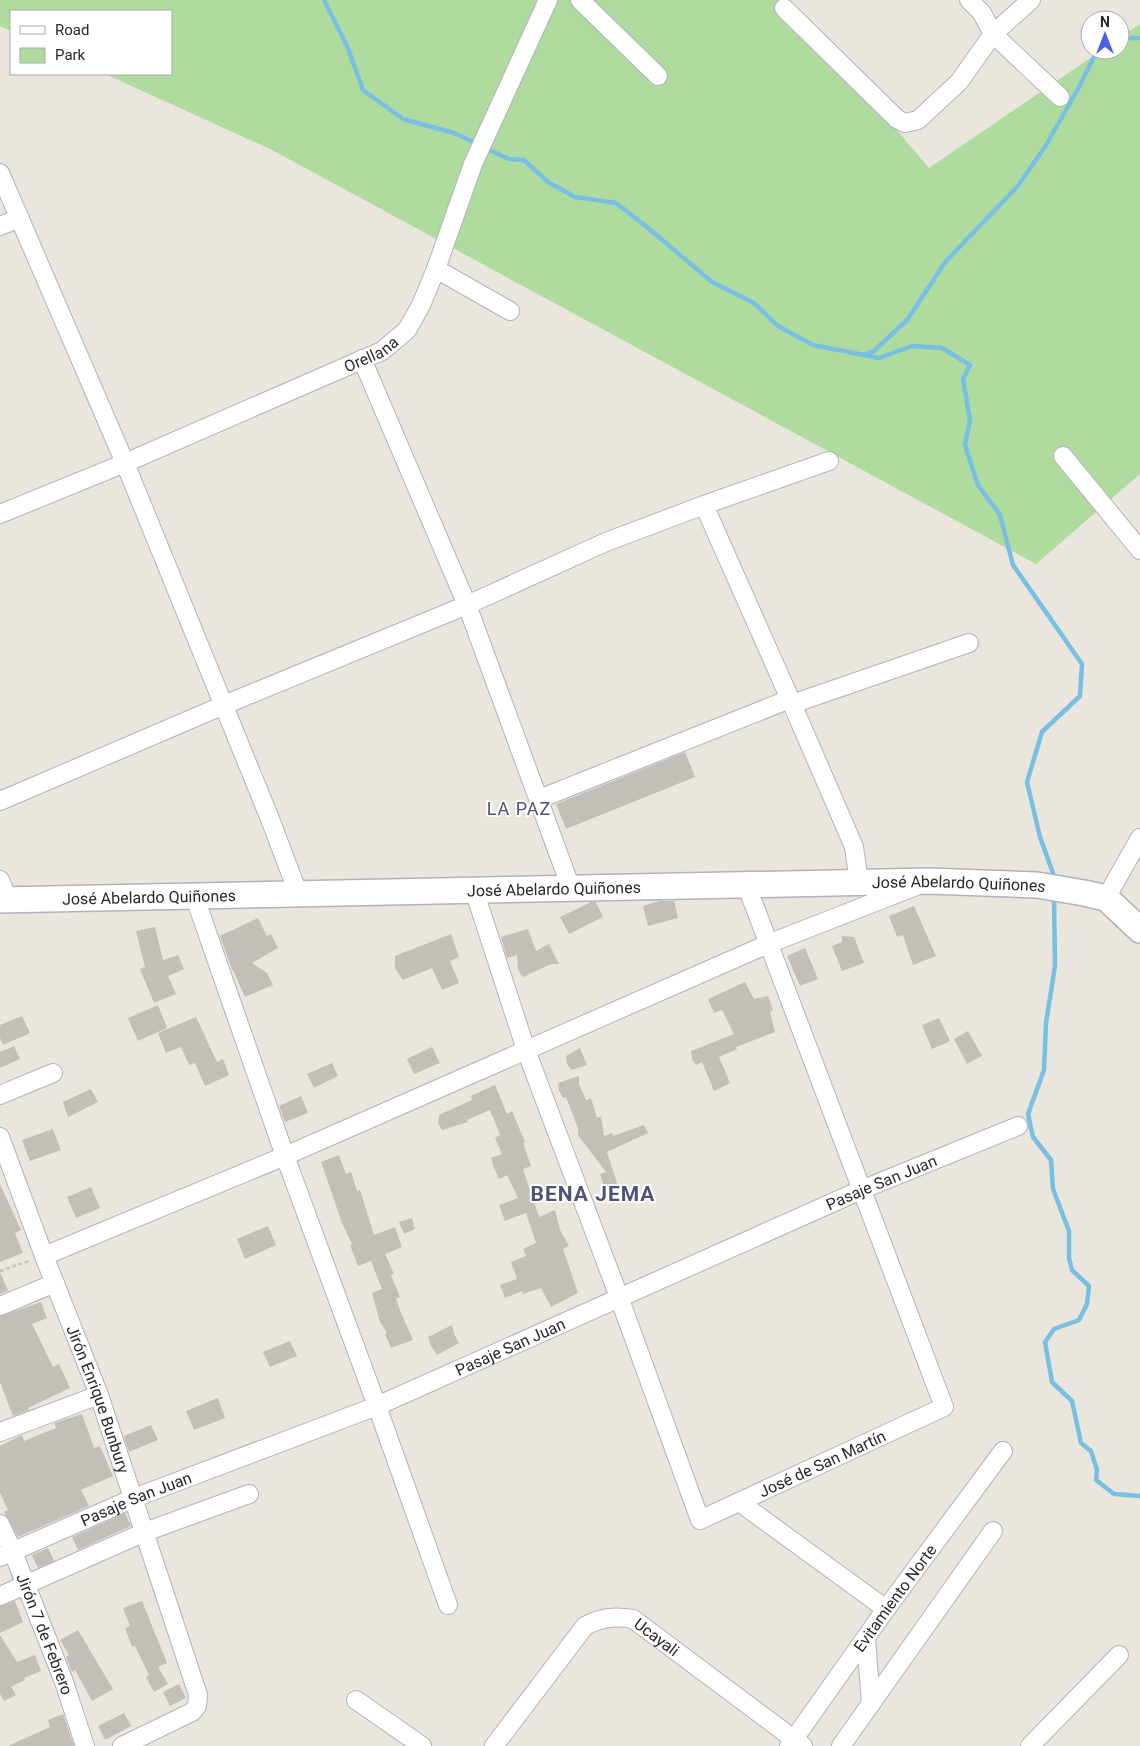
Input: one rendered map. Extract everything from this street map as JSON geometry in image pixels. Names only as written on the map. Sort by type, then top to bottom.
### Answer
[{"type":"street","name":"Orellana","points":[[0,514],[125,463],[382,351],[407,330],[421,305],[436,269],[473,164],[548,0]]},
{"type":"street","points":[[580,0],[658,76]]},
{"type":"street","points":[[969,0],[982,13],[993,34],[1060,98]]},
{"type":"street","points":[[784,8],[897,119],[905,123],[918,120],[947,95],[959,82],[993,34],[1031,0]]},
{"type":"street","points":[[0,172],[125,463],[270,819],[298,893]]},
{"type":"street","points":[[0,226],[20,218]]},
{"type":"street","points":[[436,269],[510,311]]},
{"type":"street","points":[[362,359],[466,605],[571,888]]},
{"type":"street","points":[[1063,456],[1140,550]]},
{"type":"street","points":[[0,801],[224,705],[466,605],[606,542],[828,461]]},
{"type":"street","points":[[704,505],[854,847],[859,882]]},
{"type":"street","points":[[539,799],[791,702],[969,643]]},
{"type":"street","points":[[1140,838],[1106,898],[1140,930]]},
{"type":"street","points":[[44,1256],[285,1156],[768,944],[929,881]]},
{"type":"street","name":"José Abelardo Quiñones","points":[[3,893],[194,895],[929,881],[1037,885],[1078,891],[1106,898]]},
{"type":"street","points":[[746,884],[861,1190]]},
{"type":"street","points":[[474,890],[526,1050],[620,1297]]},
{"type":"street","points":[[194,895],[285,1156],[448,1605]]},
{"type":"street","points":[[0,1095],[53,1073]]},
{"type":"street","name":"Pasaje San Juan","points":[[6,1555],[134,1498],[377,1406],[861,1190],[1018,1126]]},
{"type":"street","name":"Jirón Enrique Bunbury","points":[[1,1142],[99,1395],[198,1696],[197,1706],[192,1712],[122,1746]]},
{"type":"street","name":"José de San Martín","points":[[620,1297],[700,1520],[944,1407],[861,1190]]},
{"type":"street","points":[[0,1306],[55,1284]]},
{"type":"street","points":[[0,1432],[99,1395]]},
{"type":"street","name":"Evitamiento Norte","points":[[796,1744],[866,1638],[1003,1451]]},
{"type":"street","points":[[0,1596],[145,1532],[248,1494]]},
{"type":"street","points":[[739,1502],[886,1610]]},
{"type":"street","name":"Jirón 7 de Febrero","points":[[0,1524],[6,1555],[25,1585],[64,1682],[85,1746]]},
{"type":"street","points":[[842,1746],[993,1531]]},
{"type":"street","name":"Ucayali","points":[[494,1746],[585,1626],[604,1617],[617,1616],[633,1619],[796,1744]]},
{"type":"street","points":[[866,1638],[871,1704]]},
{"type":"street","points":[[1030,1746],[1119,1655]]},
{"type":"street","points":[[356,1700],[422,1746]]},
{"type":"path","points":[[0,1271],[44,1256]]},
{"type":"green space","points":[[0,0],[786,0],[929,168],[1087,60],[1130,60],[1130,30],[1140,24],[1140,474],[1036,564],[272,150],[107,75],[172,75],[172,10],[10,10],[10,31],[0,26]]},
{"type":"building","points":[[685,752],[695,777],[566,829],[556,804]]},
{"type":"building","points":[[660,901],[674,901],[678,918],[648,926],[643,906]]},
{"type":"building","points":[[591,902],[596,902],[603,917],[569,934],[560,917]]},
{"type":"building","points":[[914,906],[936,956],[913,965],[903,935],[897,937],[889,916]]},
{"type":"building","points":[[258,918],[267,936],[271,934],[278,948],[252,963],[267,973],[273,985],[245,997],[232,970],[220,936]]},
{"type":"building","points":[[155,927],[163,960],[178,955],[184,969],[168,976],[176,994],[154,1003],[140,969],[145,967],[136,931]]},
{"type":"building","points":[[528,929],[536,951],[549,944],[559,964],[551,964],[523,977],[518,970],[517,955],[507,958],[501,937]]},
{"type":"building","points":[[451,934],[459,957],[450,961],[459,983],[442,990],[432,968],[403,980],[395,968],[395,956]]},
{"type":"building","points":[[842,936],[854,937],[864,963],[842,971],[832,946],[842,942]]},
{"type":"building","points":[[805,948],[818,979],[800,986],[787,956]]},
{"type":"building","points":[[745,982],[754,999],[768,996],[773,1010],[770,1012],[775,1032],[736,1047],[737,1049],[719,1057],[730,1083],[714,1091],[702,1062],[696,1065],[692,1059],[691,1051],[734,1034],[722,1010],[714,1013],[708,999]]},
{"type":"building","points":[[158,1005],[167,1028],[138,1041],[128,1018]]},
{"type":"building","points":[[22,1016],[30,1033],[3,1045],[0,1038],[0,1025]]},
{"type":"building","points":[[196,1017],[217,1062],[223,1059],[229,1075],[205,1086],[195,1063],[189,1065],[181,1047],[166,1053],[158,1033]]},
{"type":"building","points":[[939,1018],[950,1041],[932,1049],[922,1025]]},
{"type":"building","points":[[968,1031],[982,1056],[967,1064],[954,1039]]},
{"type":"building","points":[[14,1046],[20,1059],[0,1068],[0,1052]]},
{"type":"building","points":[[432,1047],[440,1063],[414,1074],[407,1059]]},
{"type":"building","points":[[580,1048],[587,1065],[571,1070],[567,1064],[566,1056]]},
{"type":"building","points":[[332,1063],[338,1076],[314,1088],[307,1074]]},
{"type":"building","points":[[579,1076],[579,1084],[586,1100],[591,1098],[597,1118],[601,1116],[604,1136],[612,1133],[613,1136],[644,1125],[648,1133],[607,1152],[616,1184],[604,1187],[600,1174],[606,1172],[578,1135],[578,1128],[566,1097],[563,1098],[559,1091],[558,1083]]},
{"type":"building","points":[[495,1085],[507,1114],[512,1111],[525,1142],[523,1143],[531,1166],[523,1169],[539,1217],[555,1210],[560,1230],[569,1246],[563,1249],[578,1293],[551,1307],[541,1288],[523,1294],[522,1291],[505,1298],[500,1285],[517,1279],[511,1262],[526,1256],[523,1249],[536,1243],[526,1213],[505,1221],[499,1205],[518,1198],[507,1175],[499,1179],[494,1168],[491,1158],[502,1154],[495,1138],[500,1135],[490,1110],[467,1120],[468,1122],[442,1130],[438,1123],[439,1115],[472,1100],[471,1096]]},
{"type":"building","points":[[91,1089],[98,1102],[68,1117],[63,1102]]},
{"type":"building","points":[[301,1096],[308,1113],[285,1122],[279,1106]]},
{"type":"building","points":[[53,1129],[61,1150],[30,1161],[22,1140]]},
{"type":"building","points":[[339,1155],[346,1174],[351,1172],[357,1191],[360,1190],[374,1235],[395,1227],[402,1247],[385,1254],[394,1274],[391,1275],[400,1297],[396,1299],[413,1340],[391,1348],[385,1334],[387,1333],[380,1322],[372,1293],[382,1289],[371,1261],[358,1266],[350,1245],[352,1244],[342,1223],[321,1162]]},
{"type":"building","points":[[0,1184],[21,1230],[15,1233],[23,1253],[0,1262]]},
{"type":"building","points":[[91,1187],[100,1208],[76,1218],[67,1197]]},
{"type":"building","points":[[412,1218],[415,1229],[404,1234],[399,1222]]},
{"type":"building","points":[[268,1226],[276,1245],[245,1259],[237,1239]]},
{"type":"building","points":[[0,1272],[8,1291],[0,1294]]},
{"type":"building","points":[[41,1302],[47,1318],[32,1324],[53,1367],[59,1364],[70,1388],[28,1408],[29,1410],[13,1416],[0,1382],[0,1316]]},
{"type":"building","points":[[452,1325],[459,1343],[437,1355],[428,1337]]},
{"type":"building","points":[[290,1341],[297,1356],[270,1367],[263,1352]]},
{"type":"building","points":[[218,1398],[225,1418],[194,1430],[186,1411]]},
{"type":"building","points":[[82,1414],[94,1448],[100,1446],[113,1476],[81,1490],[89,1506],[18,1537],[4,1512],[8,1510],[0,1493],[0,1446],[22,1435],[24,1441],[56,1428],[54,1423]]},
{"type":"building","points":[[151,1425],[158,1440],[129,1452],[124,1436]]},
{"type":"building","points":[[125,1513],[131,1526],[78,1550],[72,1537]]},
{"type":"building","points":[[48,1548],[54,1561],[38,1568],[32,1555]]},
{"type":"building","points":[[15,1601],[23,1622],[0,1633],[0,1606]]},
{"type":"building","points":[[142,1601],[167,1663],[158,1667],[168,1684],[154,1692],[146,1677],[149,1675],[135,1646],[132,1647],[125,1628],[130,1626],[123,1608]]},
{"type":"building","points":[[78,1630],[113,1689],[92,1701],[75,1670],[72,1672],[66,1657],[69,1655],[60,1640]]},
{"type":"building","points":[[0,1635],[17,1662],[35,1655],[41,1671],[24,1678],[25,1680],[11,1687],[16,1695],[4,1701],[0,1694]]},
{"type":"building","points":[[179,1684],[186,1698],[170,1706],[163,1692]]},
{"type":"building","points":[[124,1713],[131,1726],[105,1740],[98,1726]]},
{"type":"building","points":[[63,1714],[74,1746],[8,1746],[50,1727],[48,1720]]},
{"type":"waterway","points":[[324,0],[347,46],[363,90],[403,119],[454,133],[478,144]]},
{"type":"waterway","points":[[1130,38],[1140,38]]},
{"type":"waterway","points":[[865,354],[874,351],[907,320],[946,261],[1017,187],[1045,147],[1092,60]]},
{"type":"waterway","points":[[485,148],[509,159],[524,160],[548,182],[575,197],[616,203],[712,282],[754,303],[778,326],[813,345],[879,358],[912,346],[942,348],[970,365],[963,379],[970,420],[965,445],[978,485],[1000,515],[1013,565],[1082,664],[1080,696],[1042,732],[1027,782],[1040,837],[1053,873],[1053,879]]},
{"type":"waterway","points":[[1054,897],[1055,966],[1046,1023],[1044,1070],[1028,1114],[1033,1137],[1051,1160],[1053,1189],[1069,1231],[1069,1258],[1072,1270],[1089,1286],[1087,1304],[1079,1320],[1054,1329],[1045,1342],[1052,1382],[1072,1401],[1081,1443],[1091,1451],[1097,1470],[1096,1480],[1114,1494],[1140,1496]]},
{"type":"district","name":"LA PAZ","points":[[519,809]]},
{"type":"district","name":"BENA JEMA","points":[[593,1194]]}]
